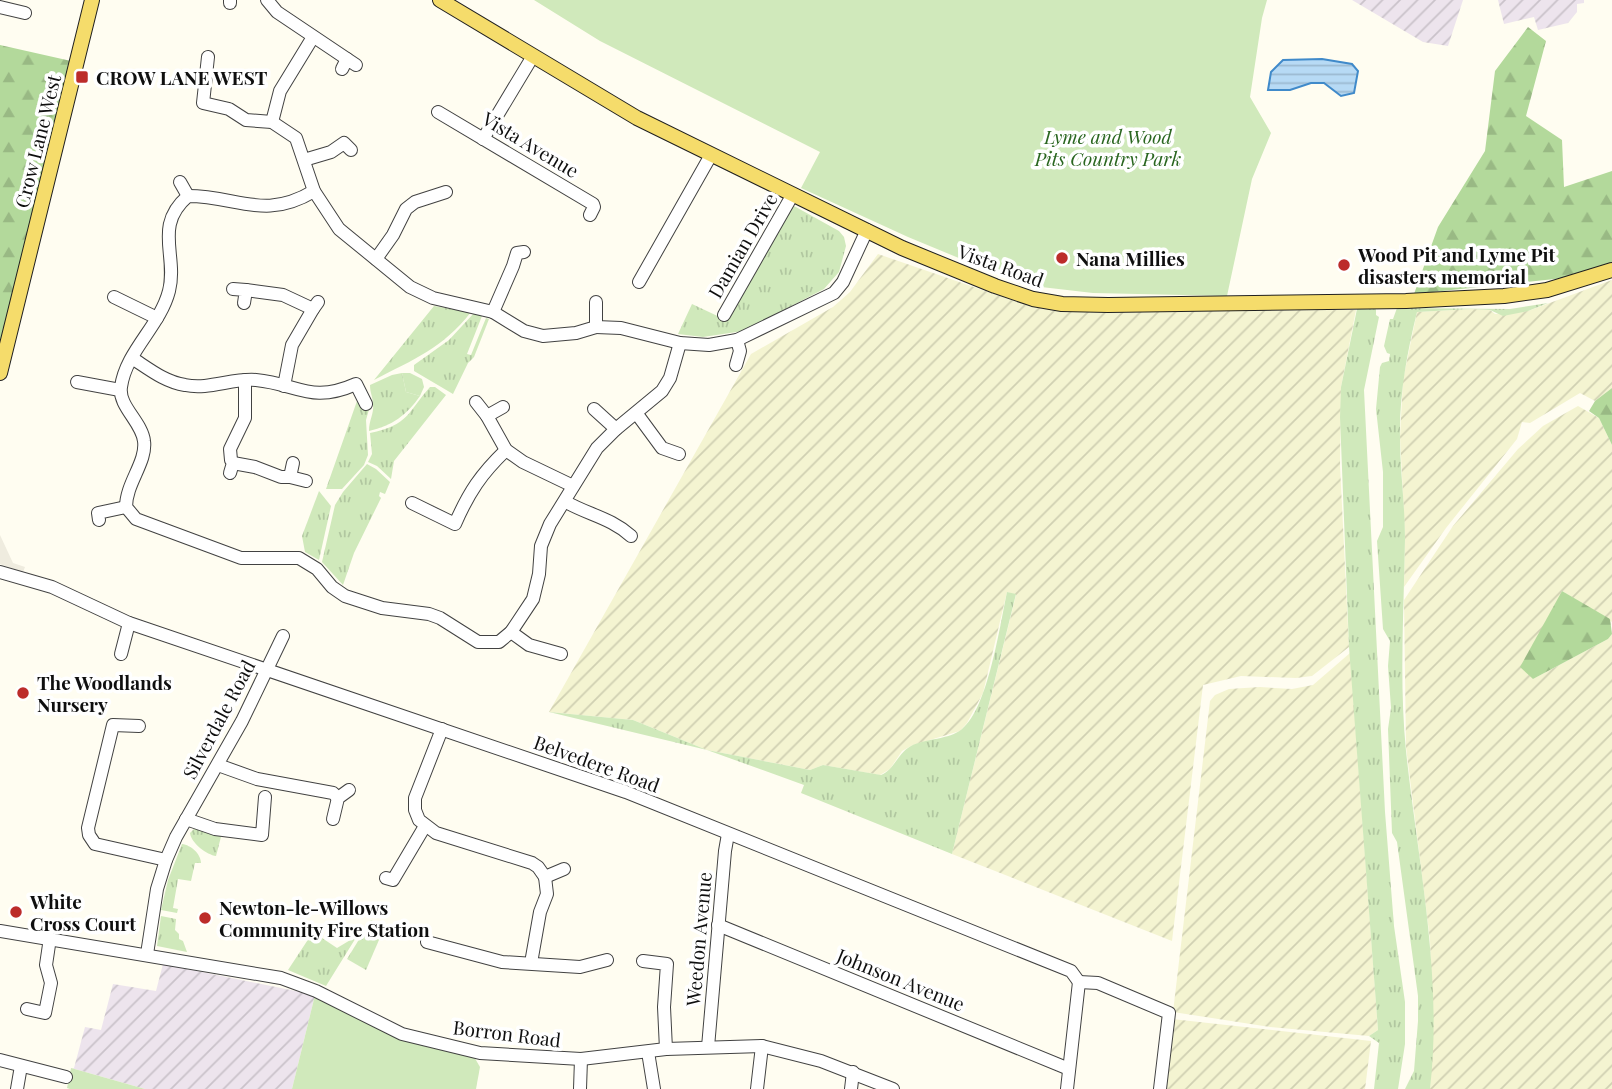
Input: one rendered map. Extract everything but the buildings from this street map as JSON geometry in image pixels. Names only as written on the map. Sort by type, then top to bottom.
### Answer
[{"type":"main road","name":"Crow Lane West","points":[[0,373],[92,0]]},
{"type":"main road","name":"Vista Road","points":[[440,0],[637,118],[902,247],[1033,299],[1062,304],[1108,305],[1397,301],[1504,296],[1547,290],[1612,270]]},
{"type":"street","points":[[267,0],[277,12],[348,65]]},
{"type":"street","points":[[0,8],[25,13]]},
{"type":"street","points":[[272,122],[280,91],[313,37]]},
{"type":"street","points":[[483,139],[533,56]]},
{"type":"street","points":[[208,57],[203,103],[229,109],[246,120],[272,122],[296,138],[314,191],[339,229],[402,282],[433,298],[493,312],[524,331],[543,336],[576,333],[596,327],[621,328],[680,342],[709,345],[737,340],[834,293],[867,230]]},
{"type":"street","name":"Vista Avenue","points":[[438,112],[593,204],[590,215]]},
{"type":"street","points":[[304,160],[331,152],[345,143]]},
{"type":"street","points":[[639,282],[711,155]]},
{"type":"street","points":[[180,182],[188,196]]},
{"type":"street","points":[[314,191],[295,201],[255,207],[207,196],[188,196],[172,214],[168,241],[170,285],[164,305],[132,358],[120,390],[140,429],[144,443],[141,458],[129,486],[126,507],[143,523],[241,558],[299,558],[317,569],[332,587],[345,596],[382,608],[429,614],[478,642],[499,642],[511,632],[533,599],[539,574],[541,546],[550,524],[597,448],[616,429],[657,397],[666,385],[680,342]]},
{"type":"street","points":[[376,259],[393,235],[406,209],[415,202],[446,192]]},
{"type":"street","name":"Damian Drive","points":[[724,315],[793,194]]},
{"type":"street","points":[[493,312],[517,252]]},
{"type":"street","points":[[241,294],[283,295],[315,305],[292,345],[284,386]]},
{"type":"street","points":[[114,298],[157,318]]},
{"type":"street","points":[[596,302],[596,327]]},
{"type":"street","points":[[732,366],[740,351],[737,340]]},
{"type":"street","points":[[132,358],[159,375],[184,385],[206,387],[254,380],[305,393],[326,394],[362,382],[366,404]]},
{"type":"street","points":[[245,380],[246,411],[243,424],[230,449],[231,468],[255,467],[281,477],[306,481]]},
{"type":"street","points":[[77,382],[120,390]]},
{"type":"street","points":[[475,402],[487,416],[506,450],[523,462],[573,486]]},
{"type":"street","points":[[487,416],[503,407]]},
{"type":"street","points":[[594,409],[616,429]]},
{"type":"street","points":[[636,414],[662,449],[678,454]]},
{"type":"street","points":[[412,503],[460,526],[469,492],[484,470],[506,450]]},
{"type":"street","points":[[290,477],[293,463]]},
{"type":"street","points":[[566,502],[588,514],[615,522],[631,537]]},
{"type":"street","points":[[97,512],[126,507]]},
{"type":"street","name":"Belvedere Road","points":[[0,572],[52,587],[129,623],[626,792],[1071,971],[1079,982],[1098,983],[1169,1013],[1160,1089]]},
{"type":"street","points":[[121,654],[129,623]]},
{"type":"street","points":[[511,632],[529,645],[562,654]]},
{"type":"street","name":"Silverdale Road","points":[[148,954],[157,889],[166,860],[242,721],[283,636]]},
{"type":"street","points":[[139,726],[107,724],[88,828],[89,835],[95,844],[166,860]]},
{"type":"street","points":[[442,729],[415,799],[417,816],[425,826],[436,832],[538,867],[545,877],[547,894],[540,912],[531,963]]},
{"type":"street","points":[[218,765],[257,779],[333,793],[338,798]]},
{"type":"street","points":[[333,819],[338,798],[349,790]]},
{"type":"street","points":[[186,820],[215,829],[262,835],[265,797]]},
{"type":"street","points":[[393,881],[425,826]]},
{"type":"street","name":"Weedon Avenue","points":[[708,1047],[728,834]]},
{"type":"street","points":[[545,877],[564,869]]},
{"type":"street","name":"Johnson Avenue","points":[[718,925],[1069,1069]]},
{"type":"street","name":"Borron Road","points":[[0,931],[281,978],[316,991],[414,1038],[489,1054],[582,1059],[666,1049],[762,1046],[784,1050],[853,1072],[893,1089]]},
{"type":"street","points":[[27,1009],[44,1018],[51,983],[46,965],[50,939]]},
{"type":"street","points":[[426,942],[492,961],[580,967],[607,960]]},
{"type":"street","points":[[643,961],[668,958],[664,1017],[666,1049]]},
{"type":"street","points":[[1066,1089],[1079,982]]},
{"type":"street","points":[[758,1089],[762,1046]]},
{"type":"street","points":[[648,1052],[654,1089]]},
{"type":"street","points":[[580,1089],[582,1059]]},
{"type":"street","points":[[0,1060],[66,1077]]},
{"type":"street","points":[[17,1089],[21,1066]]},
{"type":"street","points":[[851,1089],[853,1072]]},
{"type":"shaded area","points":[[1352,0],[1463,0],[1448,46],[1423,42]]},
{"type":"shaded area","points":[[1498,0],[1584,0],[1584,3],[1577,4],[1577,12],[1568,23],[1538,30],[1534,17],[1504,24]]},
{"type":"shaded area","points":[[0,535],[13,563],[25,567],[23,572],[0,564]]},
{"type":"shaded area","points":[[163,964],[315,995],[292,1089],[145,1089],[71,1068],[74,1068],[85,1027],[101,1030],[113,984],[156,991]]},
{"type":"green space","name":"Lyme and Wood Pits Country Park","points":[[534,0],[1267,0],[1250,97],[1271,133],[1252,179],[1227,296],[1093,293],[1024,285],[908,237],[801,188],[820,152],[600,41]]},
{"type":"green space","points":[[1528,27],[1546,41],[1526,116],[1562,140],[1564,187],[1612,171],[1612,270],[1602,274],[1414,294],[1438,227],[1485,151],[1495,71]]},
{"type":"green space","points":[[0,45],[71,61],[0,344]]},
{"type":"green space","points":[[794,206],[839,231],[844,237],[846,246],[839,272],[824,289],[743,331],[703,337],[678,334],[692,304],[726,320],[789,209]]},
{"type":"green space","points":[[878,254],[1023,304],[1055,311],[1356,310],[1341,387],[1340,466],[1349,647],[1312,676],[1241,676],[1203,685],[1172,941],[952,854],[1016,595],[1007,592],[983,693],[967,723],[960,731],[902,751],[890,769],[880,775],[823,765],[810,770],[707,750],[633,720],[549,712],[751,354],[833,307],[850,292]]},
{"type":"green space","points":[[1612,280],[1612,388],[1595,401],[1580,393],[1530,423],[1522,422],[1517,439],[1446,528],[1404,587],[1405,536],[1400,436],[1403,380],[1417,312],[1471,309],[1490,310],[1495,314],[1528,311]]},
{"type":"green space","points":[[1548,303],[1528,311],[1503,316],[1490,310],[1471,309],[1417,312],[1407,359],[1400,422],[1405,539],[1403,698],[1406,751],[1431,962],[1433,1047],[1430,1089],[1405,1089],[1414,1071],[1418,996],[1397,842],[1392,833],[1388,729],[1391,708],[1388,666],[1390,641],[1383,629],[1377,541],[1383,527],[1383,472],[1376,409],[1380,367],[1382,363],[1389,361],[1390,354],[1384,346],[1390,319],[1393,319],[1397,308],[1510,309]]},
{"type":"green space","points":[[434,306],[471,312],[438,344],[374,380]]},
{"type":"green space","points":[[1357,309],[1376,309],[1376,315],[1379,317],[1364,390],[1385,812],[1394,926],[1405,1002],[1405,1044],[1398,1089],[1374,1089],[1379,1043],[1369,1036],[1378,1030],[1349,647],[1340,417],[1341,387]]},
{"type":"green space","points":[[474,313],[482,316],[467,354],[471,355],[486,318],[489,319],[474,357],[468,363],[453,394],[414,371],[414,365],[449,340]]},
{"type":"green space","points":[[402,373],[406,392],[420,396],[398,419],[369,431],[373,408],[370,385]]},
{"type":"green space","points":[[402,373],[410,373],[422,379],[424,387],[420,396],[406,392]]},
{"type":"green space","points":[[430,387],[435,387],[446,395],[394,461],[391,479],[377,466],[368,462],[372,454],[370,433],[400,422]]},
{"type":"green space","points":[[1612,388],[1612,445],[1599,418],[1589,411],[1595,401]]},
{"type":"green space","points":[[357,401],[361,408],[370,406],[366,420],[368,455],[364,465],[342,489],[326,489]]},
{"type":"green space","points":[[1578,406],[1599,418],[1612,445],[1612,622],[1562,591],[1533,679],[1608,639],[1612,634],[1612,1089],[1430,1089],[1433,1021],[1430,940],[1406,747],[1404,600],[1453,526],[1518,449],[1543,426]]},
{"type":"green space","points":[[367,464],[390,482],[385,494],[380,492],[381,498],[354,553],[343,585],[322,562],[335,505]]},
{"type":"green space","points":[[319,491],[331,506],[319,560],[305,552],[302,536]]},
{"type":"green space","points":[[1562,591],[1610,619],[1612,634],[1608,639],[1533,679],[1520,667]]},
{"type":"green space","points":[[1007,592],[1016,594],[952,854],[801,793],[804,785],[707,750],[810,770],[823,765],[881,775],[885,773],[911,746],[957,733],[971,718],[992,665]]},
{"type":"green space","points":[[1350,653],[1378,1030],[1369,1036],[1270,1027],[1173,1012],[1210,701],[1215,695],[1229,689],[1292,689],[1313,685]]},
{"type":"green space","points":[[549,712],[633,720],[707,750]]},
{"type":"green space","points":[[195,828],[222,833],[216,856],[204,851],[193,841],[190,833]]},
{"type":"green space","points":[[182,844],[195,850],[201,863],[195,863],[191,881],[178,879],[173,908],[178,909],[177,913],[161,910],[168,880]]},
{"type":"green space","points":[[161,916],[176,919],[175,930],[187,952],[157,946]]},
{"type":"green space","points":[[371,920],[385,926],[366,970],[347,959]]},
{"type":"green space","points":[[313,932],[337,948],[357,936],[326,986],[288,970]]},
{"type":"green space","points":[[315,995],[473,1055],[480,1067],[476,1089],[292,1089]]},
{"type":"green space","points":[[1172,1019],[1371,1041],[1365,1089],[1163,1089]]},
{"type":"green space","points":[[71,1068],[145,1089],[70,1089],[67,1088]]},
{"type":"water","points":[[1322,59],[1352,64],[1358,71],[1354,93],[1341,96],[1324,83],[1311,83],[1290,90],[1268,90],[1271,72],[1283,60]]},
{"type":"place","name":"CROW LANE WEST","points":[[82,77]]},
{"type":"place","name":"Nana Millies","points":[[1062,258]]},
{"type":"place","name":"Wood Pit and Lyme Pit disasters memorial","points":[[1344,265]]},
{"type":"place","name":"The Woodlands Nursery","points":[[23,693]]},
{"type":"place","name":"White Cross Court","points":[[16,912]]},
{"type":"place","name":"Newton-le-Willows Community Fire Station","points":[[205,918]]}]
